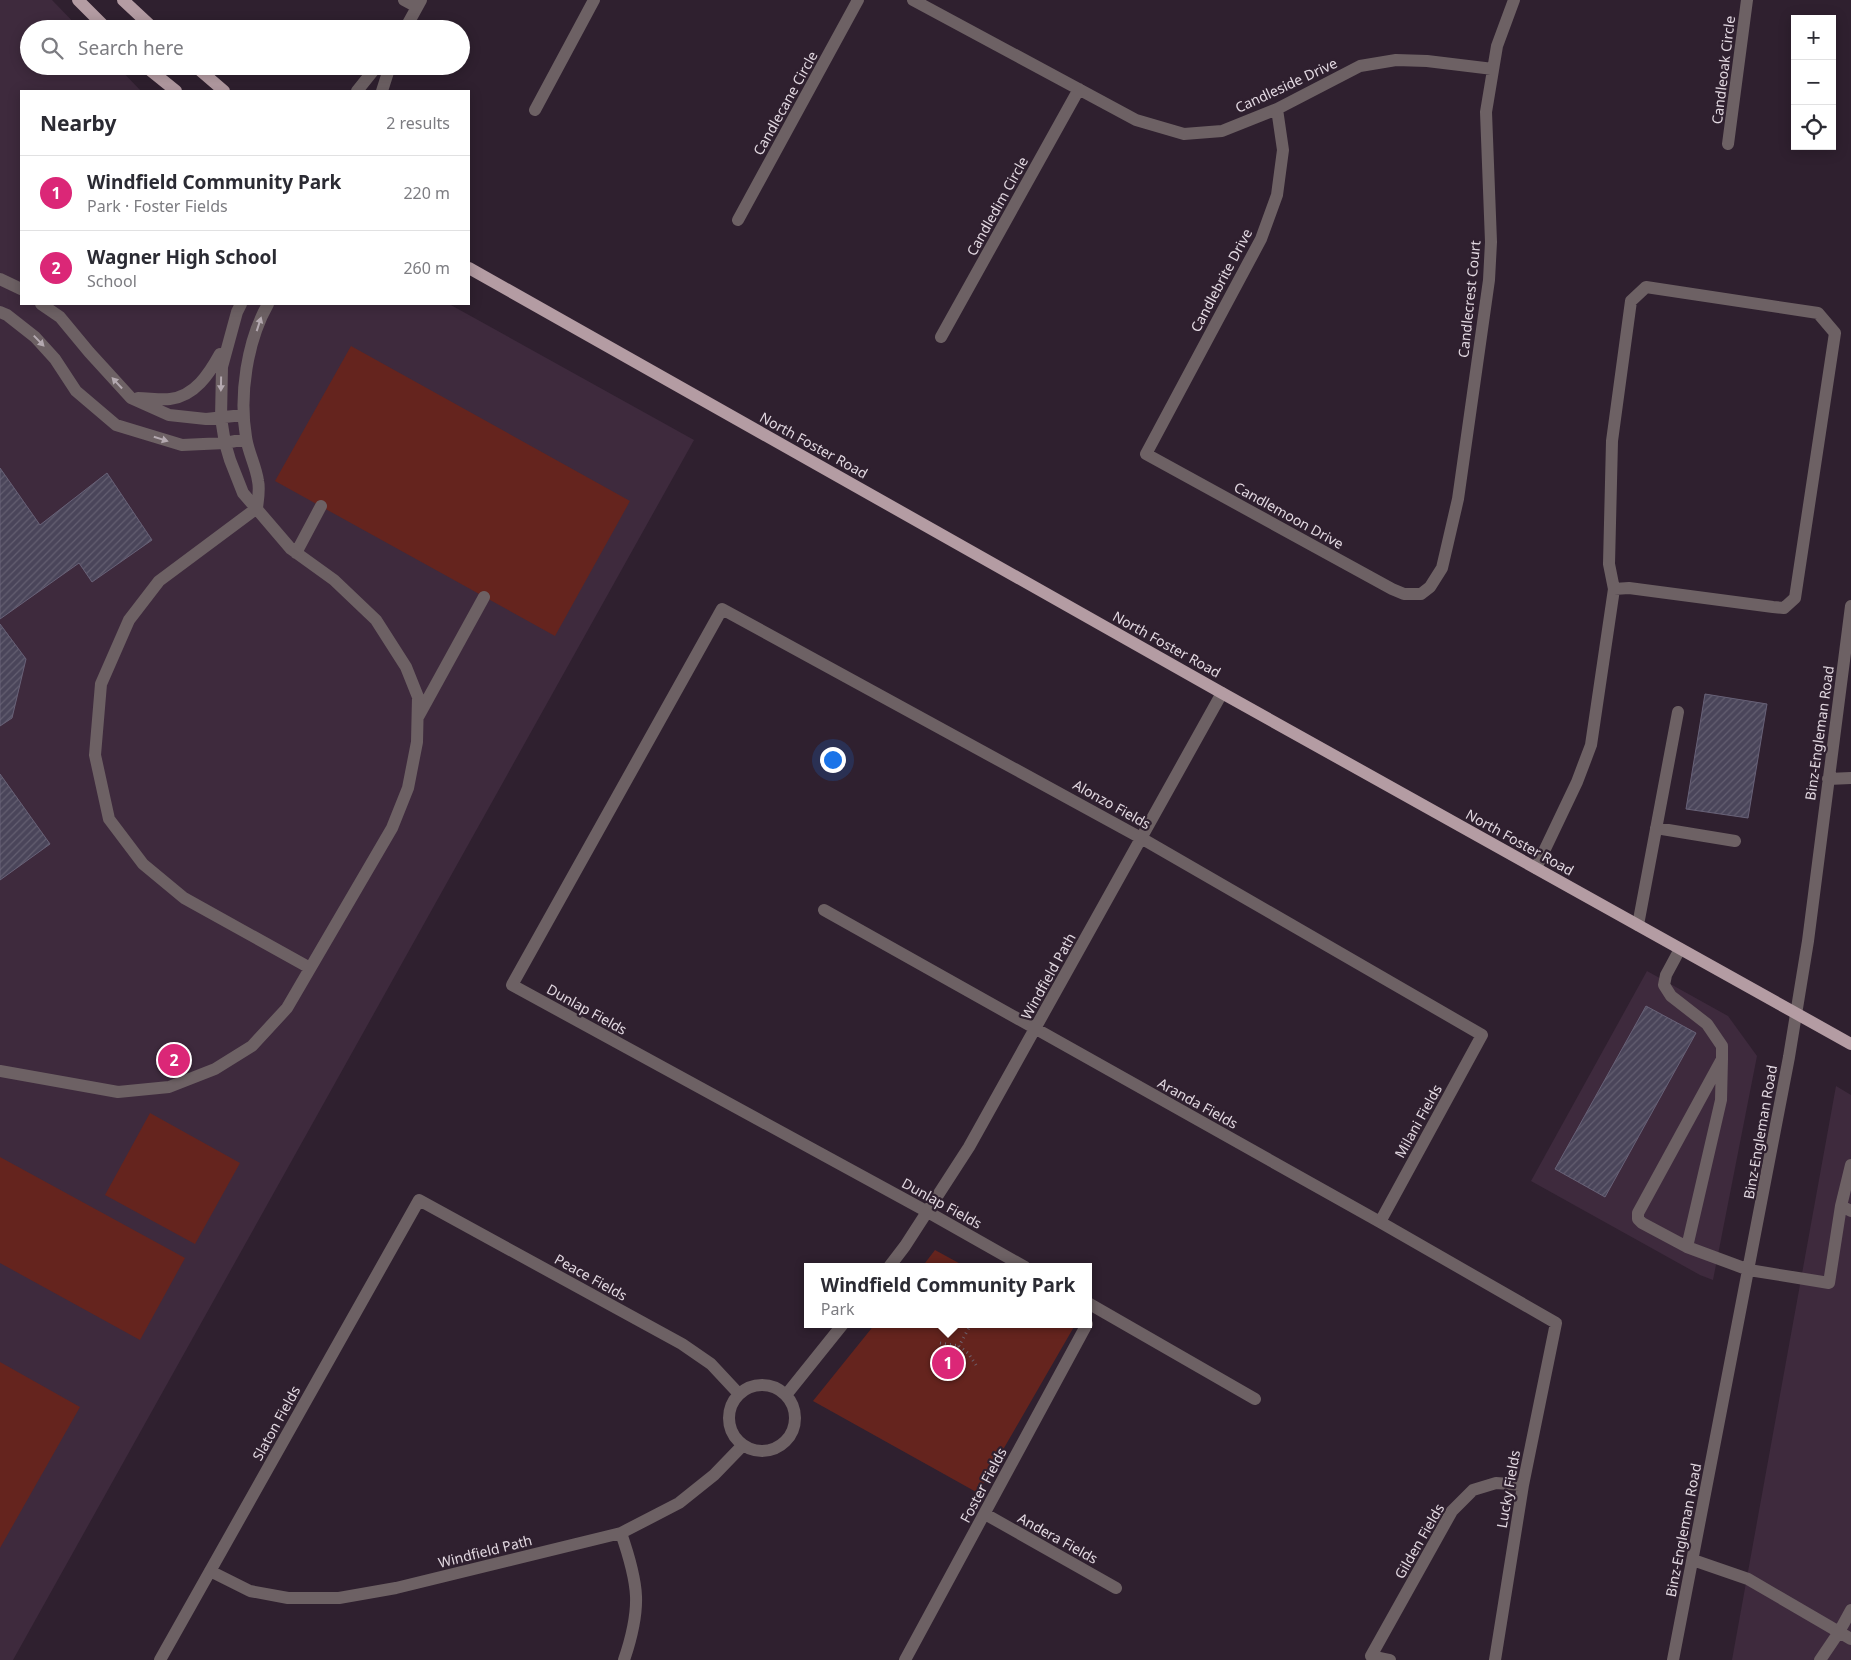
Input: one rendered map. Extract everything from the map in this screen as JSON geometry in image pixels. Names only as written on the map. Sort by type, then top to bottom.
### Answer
[{"type":"main road","points":[[78,0],[98,20]]},
{"type":"main road","points":[[123,0],[144,20]]},
{"type":"main road","points":[[156,75],[175,90]]},
{"type":"main road","points":[[205,75],[223,90]]},
{"type":"main road","name":"North Foster Road","points":[[470,269],[1222,693],[1851,1044]]},
{"type":"street","points":[[404,0],[419,4],[410,20]]},
{"type":"street","points":[[535,110],[594,0]]},
{"type":"street","name":"Candlecane Circle","points":[[738,220],[858,0]]},
{"type":"street","name":"Candleside Drive","points":[[913,0],[1136,120],[1184,134],[1222,131],[1277,109],[1360,66],[1396,60],[1427,61],[1493,69]]},
{"type":"street","name":"Candlecrest Court","points":[[1421,594],[1430,587],[1442,568],[1458,499],[1487,289],[1491,242],[1486,112],[1497,46],[1514,0]]},
{"type":"street","name":"Candleoak Circle","points":[[1728,144],[1747,0]]},
{"type":"street","points":[[358,90],[370,75]]},
{"type":"street","points":[[382,90],[387,75]]},
{"type":"street","name":"Candledim Circle","points":[[941,337],[1079,89]]},
{"type":"street","name":"Candlebrite Drive","points":[[1146,454],[1261,239],[1277,195],[1282,150],[1277,109]]},
{"type":"street","points":[[0,279],[20,289]]},
{"type":"street","points":[[1536,868],[1577,782],[1591,745],[1614,589],[1609,564],[1612,441],[1631,302],[1646,287],[1818,313],[1836,333],[1795,598],[1784,608],[1629,588],[1614,589]]},
{"type":"street","points":[[42,305],[60,317],[131,398],[169,415],[206,419],[243,416]]},
{"type":"street","points":[[0,1071],[118,1092],[169,1087],[214,1069],[252,1046],[287,1008],[392,828],[408,788],[417,742],[418,696],[406,667],[376,620],[334,580],[296,552],[243,493],[225,443],[221,418],[222,366],[240,305]]},
{"type":"street","points":[[257,508],[258,481],[246,439],[243,416],[243,386],[259,320],[267,305]]},
{"type":"street","points":[[0,312],[7,315],[35,337],[55,359],[76,391],[116,425],[182,446],[225,443],[246,439]]},
{"type":"street","points":[[131,398],[171,399],[194,390],[212,370],[232,332]]},
{"type":"street","name":"Candlemoon Drive","points":[[1146,454],[1392,589],[1404,594],[1421,594]]},
{"type":"street","points":[[296,552],[321,506]]},
{"type":"street","points":[[257,508],[159,581],[129,620],[101,684],[95,756],[109,819],[143,864],[184,898],[310,968]]},
{"type":"street","points":[[417,719],[484,597]]},
{"type":"street","name":"Binz-Engleman Road","points":[[1673,1660],[1789,1057],[1808,941],[1828,779],[1850,626],[1851,606]]},
{"type":"street","name":"Alonzo Fields","points":[[722,609],[1141,838],[1482,1035]]},
{"type":"street","name":"Dunlap Fields","points":[[722,609],[512,985],[1018,1263]]},
{"type":"street","name":"Windfield Path","points":[[892,1263],[906,1246],[926,1211],[968,1147],[1222,693]]},
{"type":"street","points":[[1638,926],[1678,712]]},
{"type":"street","points":[[1828,779],[1851,778]]},
{"type":"street","points":[[1656,828],[1735,841]]},
{"type":"street","name":"Aranda Fields","points":[[824,910],[1556,1323]]},
{"type":"street","points":[[1680,949],[1666,974],[1664,985],[1671,996],[1707,1024],[1722,1046],[1721,1100],[1687,1247]]},
{"type":"street","name":"Milani Fields","points":[[1380,1222],[1482,1035]]},
{"type":"street","points":[[1722,1059],[1638,1213],[1638,1219],[1642,1223],[1687,1247],[1749,1270],[1829,1283],[1846,1209],[1851,1165]]},
{"type":"street","name":"Peace Fields","points":[[419,1200],[682,1344],[711,1364],[739,1394]]},
{"type":"street","name":"Slaton Fields","points":[[160,1660],[419,1200]]},
{"type":"street","points":[[1092,1305],[1255,1400]]},
{"type":"street","name":"Lucky Fields","points":[[1495,1660],[1524,1485],[1556,1323]]},
{"type":"street","points":[[786,1395],[840,1328]]},
{"type":"street","name":"Foster Fields","points":[[905,1660],[1084,1328]]},
{"type":"street","points":[[763,1385],[776,1388],[786,1395],[793,1406],[796,1418],[794,1430],[788,1440],[778,1448],[766,1452],[754,1451],[743,1445],[735,1437],[730,1426],[729,1415],[732,1404],[739,1394],[750,1387],[763,1385]]},
{"type":"street","name":"Windfield Path","points":[[210,1570],[250,1591],[288,1598],[339,1598],[396,1588],[621,1532],[679,1503],[714,1475],[743,1445]]},
{"type":"street","name":"Gilden Fields","points":[[1390,1660],[1371,1656],[1452,1511],[1473,1490],[1496,1484],[1524,1485]]},
{"type":"street","name":"Andera Fields","points":[[985,1514],[1116,1588]]},
{"type":"street","points":[[621,1532],[636,1585],[637,1608],[633,1632],[624,1660]]},
{"type":"street","points":[[1693,1560],[1748,1579],[1851,1639]]},
{"type":"street","points":[[1820,1660],[1851,1610]]},
{"type":"path","points":[[959,1346],[970,1328]]},
{"type":"path","points":[[940,1343],[959,1346],[968,1353],[976,1365]]},
{"type":"shaded area","points":[[0,0],[52,0],[71,20],[20,20],[20,75],[126,75],[140,90],[20,90],[20,305],[451,305],[694,440],[13,1660],[0,1660]]},
{"type":"shaded area","points":[[351,346],[630,501],[555,636],[275,481]]},
{"type":"shaded area","points":[[1647,971],[1728,1016],[1757,1056],[1713,1280],[1700,1275],[1531,1181]]},
{"type":"shaded area","points":[[1836,1086],[1851,1095],[1851,1660],[1732,1660]]},
{"type":"shaded area","points":[[150,1113],[240,1163],[195,1244],[105,1195]]},
{"type":"shaded area","points":[[0,1157],[185,1258],[140,1340],[0,1263]]},
{"type":"shaded area","points":[[935,1250],[959,1263],[925,1263]]},
{"type":"shaded area","points":[[872,1328],[1073,1328],[978,1493],[813,1401]]},
{"type":"shaded area","points":[[0,1362],[80,1407],[0,1548]]},
{"type":"building","points":[[0,468],[40,525],[107,473],[152,540],[92,582],[79,563],[0,619]]},
{"type":"building","points":[[0,624],[26,659],[12,718],[0,726]]},
{"type":"building","points":[[1705,694],[1767,704],[1748,818],[1686,809]]},
{"type":"building","points":[[0,774],[50,844],[0,880]]},
{"type":"building","points":[[1646,1006],[1696,1033],[1605,1197],[1555,1169]]},
{"type":"place","name":"Wagner High School","points":[[174,1060]]},
{"type":"place","name":"Windfield Community Park","points":[[948,1363]]}]
